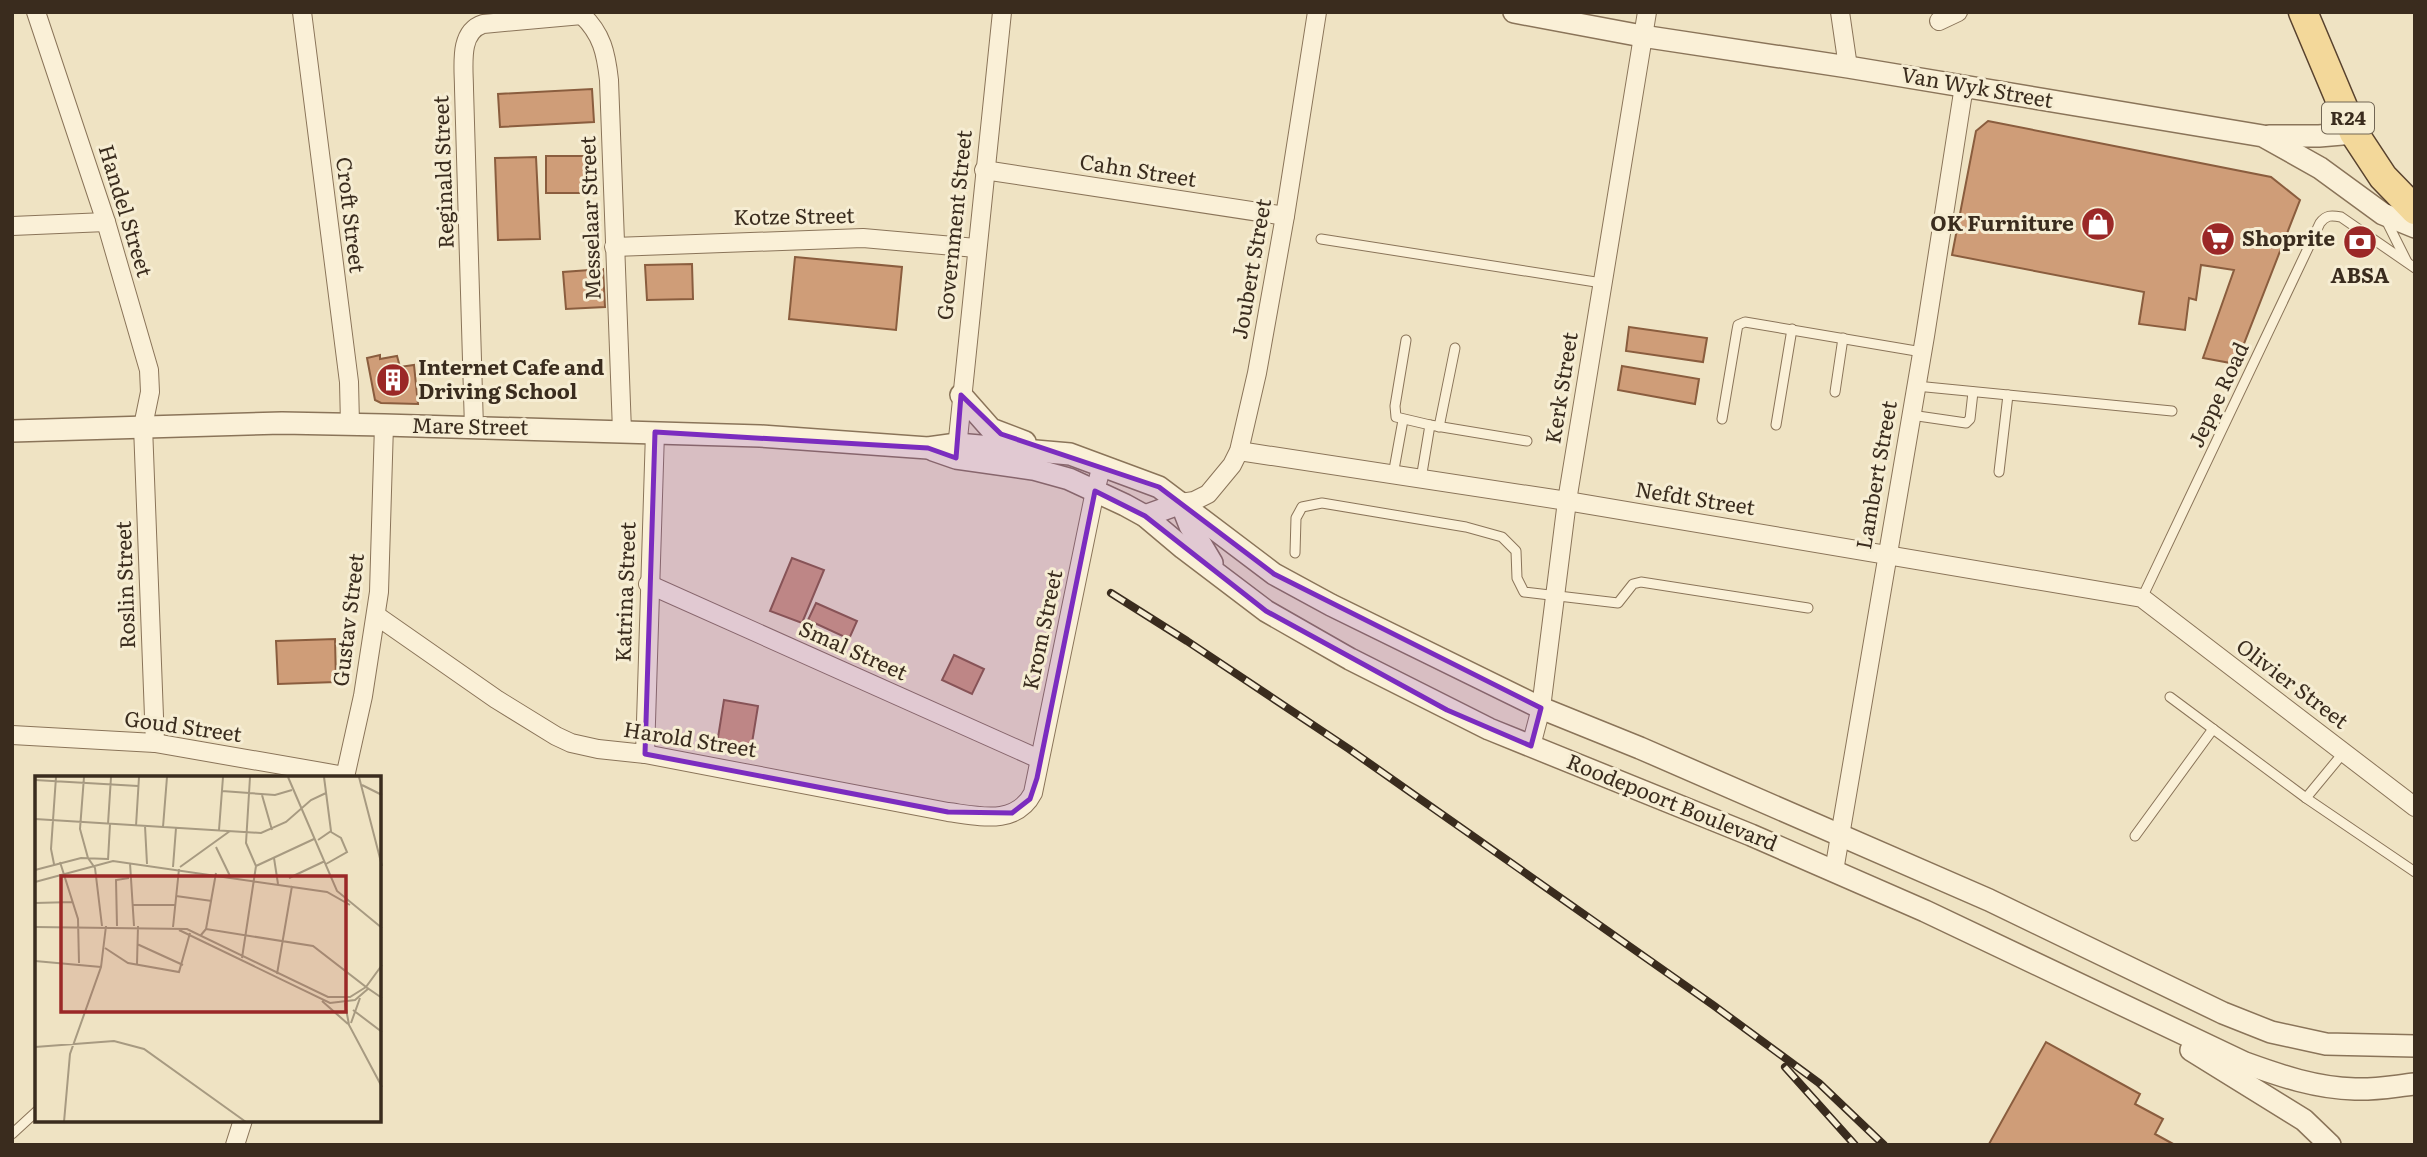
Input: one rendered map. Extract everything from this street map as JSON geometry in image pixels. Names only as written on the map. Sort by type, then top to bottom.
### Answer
[{"type":"main road","name":"R24","points":[[2303,12],[2354,132],[2383,177],[2415,210]]},
{"type":"street","name":"Handel Street","points":[[36,12],[106,222],[149,370],[150,392],[143,426]]},
{"type":"street","name":"Croft Street","points":[[302,12],[349,382],[350,424]]},
{"type":"street","name":"Government Street","points":[[956,451],[1002,12]]},
{"type":"street","name":"Joubert Street","points":[[1181,503],[1194,501],[1208,494],[1232,465],[1239,451],[1257,373],[1285,216],[1317,12]]},
{"type":"street","name":"Van Wyk Street","points":[[1514,12],[1642,36],[1848,66],[2263,136],[2320,167],[2383,214],[2415,227]]},
{"type":"street","name":"Kerk Street","points":[[1531,746],[1541,708],[1567,501],[1647,12]]},
{"type":"street","points":[[1840,12],[1848,66]]},
{"type":"street","points":[[1939,22],[1958,12]]},
{"type":"street","name":"Messelaar Street","points":[[582,14],[599,34],[607,62],[622,431]]},
{"type":"street","name":"Reginald Street","points":[[474,428],[464,89],[468,36],[473,28],[483,24],[582,14]]},
{"type":"street","name":"Lambert Street","points":[[1834,871],[1964,86]]},
{"type":"street","points":[[2263,136],[2319,136],[2354,132]]},
{"type":"street","name":"Cahn Street","points":[[984,170],[1285,216]]},
{"type":"street","points":[[12,226],[106,222]]},
{"type":"street","name":"Kotze Street","points":[[614,247],[863,238],[976,248]]},
{"type":"street","points":[[961,395],[991,429],[1014,439],[1070,454]]},
{"type":"street","name":"Mare Street","points":[[12,431],[143,426],[350,424],[760,436],[956,451]]},
{"type":"street","name":"Gustav Street","points":[[345,776],[377,616],[384,425]]},
{"type":"street","name":"Roslin Street","points":[[143,426],[155,743]]},
{"type":"street","name":"Katrina Street","points":[[645,754],[654,432]]},
{"type":"street","name":"Roodepoort Boulevard","points":[[956,451],[1070,454],[1159,487],[1274,574],[1331,605],[1541,708],[1640,748],[1989,900],[2223,1013],[2271,1032],[2326,1044],[2415,1046]]},
{"type":"street","name":"Roodepoort Boulevard","points":[[956,451],[1069,479],[1145,516],[1266,611],[1447,710],[1738,830],[1925,911],[2245,1063],[2293,1080],[2331,1088],[2358,1089],[2415,1084]]},
{"type":"street","name":"Nefdt Street","points":[[1239,451],[1567,501],[2142,598]]},
{"type":"street","name":"Krom Street","points":[[1027,803],[1033,793],[1094,491],[1102,465]]},
{"type":"street","points":[[1145,516],[1181,503],[1200,545],[1225,580]]},
{"type":"street","name":"Smal Street","points":[[648,584],[1039,759]]},
{"type":"street","name":"Olivier Street","points":[[2142,598],[2415,807]]},
{"type":"street","name":"Harold Street","points":[[377,616],[496,699],[571,743],[645,754],[969,815],[1007,816],[1027,803]]},
{"type":"street","name":"Goud Street","points":[[12,735],[155,743],[339,776]]},
{"type":"street","points":[[2131,1010],[2304,1120],[2330,1145]]},
{"type":"street","points":[[235,1145],[242,1122]]},
{"type":"lane","points":[[2383,214],[2411,266]]},
{"type":"lane","name":"Jeppe Road","points":[[2142,598],[2320,223],[2325,217],[2341,217],[2411,266]]},
{"type":"lane","points":[[1321,239],[1602,284]]},
{"type":"lane","points":[[1722,419],[1738,325],[1750,322],[1922,352]]},
{"type":"lane","points":[[1776,425],[1791,329]]},
{"type":"lane","points":[[1835,392],[1843,338]]},
{"type":"lane","points":[[1406,340],[1394,412],[1396,417],[1527,441]]},
{"type":"lane","points":[[1421,479],[1455,348]]},
{"type":"lane","points":[[1916,386],[2172,411]]},
{"type":"lane","points":[[1911,415],[1966,423],[1970,419],[1973,392]]},
{"type":"lane","points":[[1998,472],[2008,395]]},
{"type":"lane","points":[[1394,475],[1403,420]]},
{"type":"lane","points":[[1295,553],[1296,518],[1302,507],[1322,503],[1466,527],[1502,537],[1516,551],[1517,578],[1524,592],[1618,603],[1633,584],[1642,582],[1808,608]]},
{"type":"lane","points":[[2169,697],[2306,798],[2415,872]]},
{"type":"lane","points":[[2135,836],[2213,729]]},
{"type":"lane","points":[[2306,798],[2344,752]]},
{"type":"lane","points":[[12,1134],[35,1113]]},
{"type":"highlighted area","points":[[961,395],[1001,434],[1159,487],[1274,574],[1541,708],[1531,746],[1447,710],[1266,611],[1145,516],[1095,491],[1037,778],[1030,799],[1012,813],[948,812],[645,754],[655,432],[928,448],[956,458]]},
{"type":"building","points":[[592,89],[594,122],[500,127],[498,94]]},
{"type":"building","points":[[1988,121],[2271,177],[2300,200],[2236,364],[2203,358],[2234,270],[2201,265],[2196,300],[2189,298],[2185,330],[2139,324],[2144,292],[1952,255],[1976,131]]},
{"type":"building","points":[[546,156],[592,156],[592,193],[546,193]]},
{"type":"building","points":[[536,157],[540,239],[498,240],[495,158]]},
{"type":"building","points":[[795,257],[902,267],[896,330],[789,319]]},
{"type":"building","points":[[692,264],[693,299],[647,300],[645,265]]},
{"type":"building","points":[[603,269],[605,307],[566,309],[563,272]]},
{"type":"building","points":[[1629,327],[1707,338],[1703,362],[1626,351]]},
{"type":"building","name":"Internet Cafe and Driving School","points":[[380,355],[380,359],[397,356],[400,367],[414,365],[418,404],[381,403],[375,400],[367,358]]},
{"type":"building","points":[[1622,366],[1699,379],[1695,404],[1618,390]]},
{"type":"building","points":[[792,558],[824,570],[802,623],[770,611]]},
{"type":"building","points":[[816,603],[857,621],[849,639],[808,620]]},
{"type":"building","points":[[335,639],[336,682],[278,684],[276,641]]},
{"type":"building","points":[[954,655],[984,669],[972,694],[942,680]]},
{"type":"building","points":[[724,700],[758,706],[751,749],[717,744]]},
{"type":"building","points":[[2046,1042],[2140,1094],[2135,1104],[2163,1119],[2155,1134],[2175,1145],[1989,1144]]},
{"type":"railway","points":[[1111,593],[1349,749],[1713,1005],[1819,1083],[1884,1145]]},
{"type":"railway","points":[[1785,1067],[1855,1145]]},
{"type":"place","name":"OK Furniture","points":[[2098,224]]},
{"type":"place","name":"Shoprite","points":[[2218,239]]},
{"type":"place","name":"ABSA","points":[[2360,242]]},
{"type":"place","name":"Internet Cafe and Driving School","points":[[393,380]]}]
